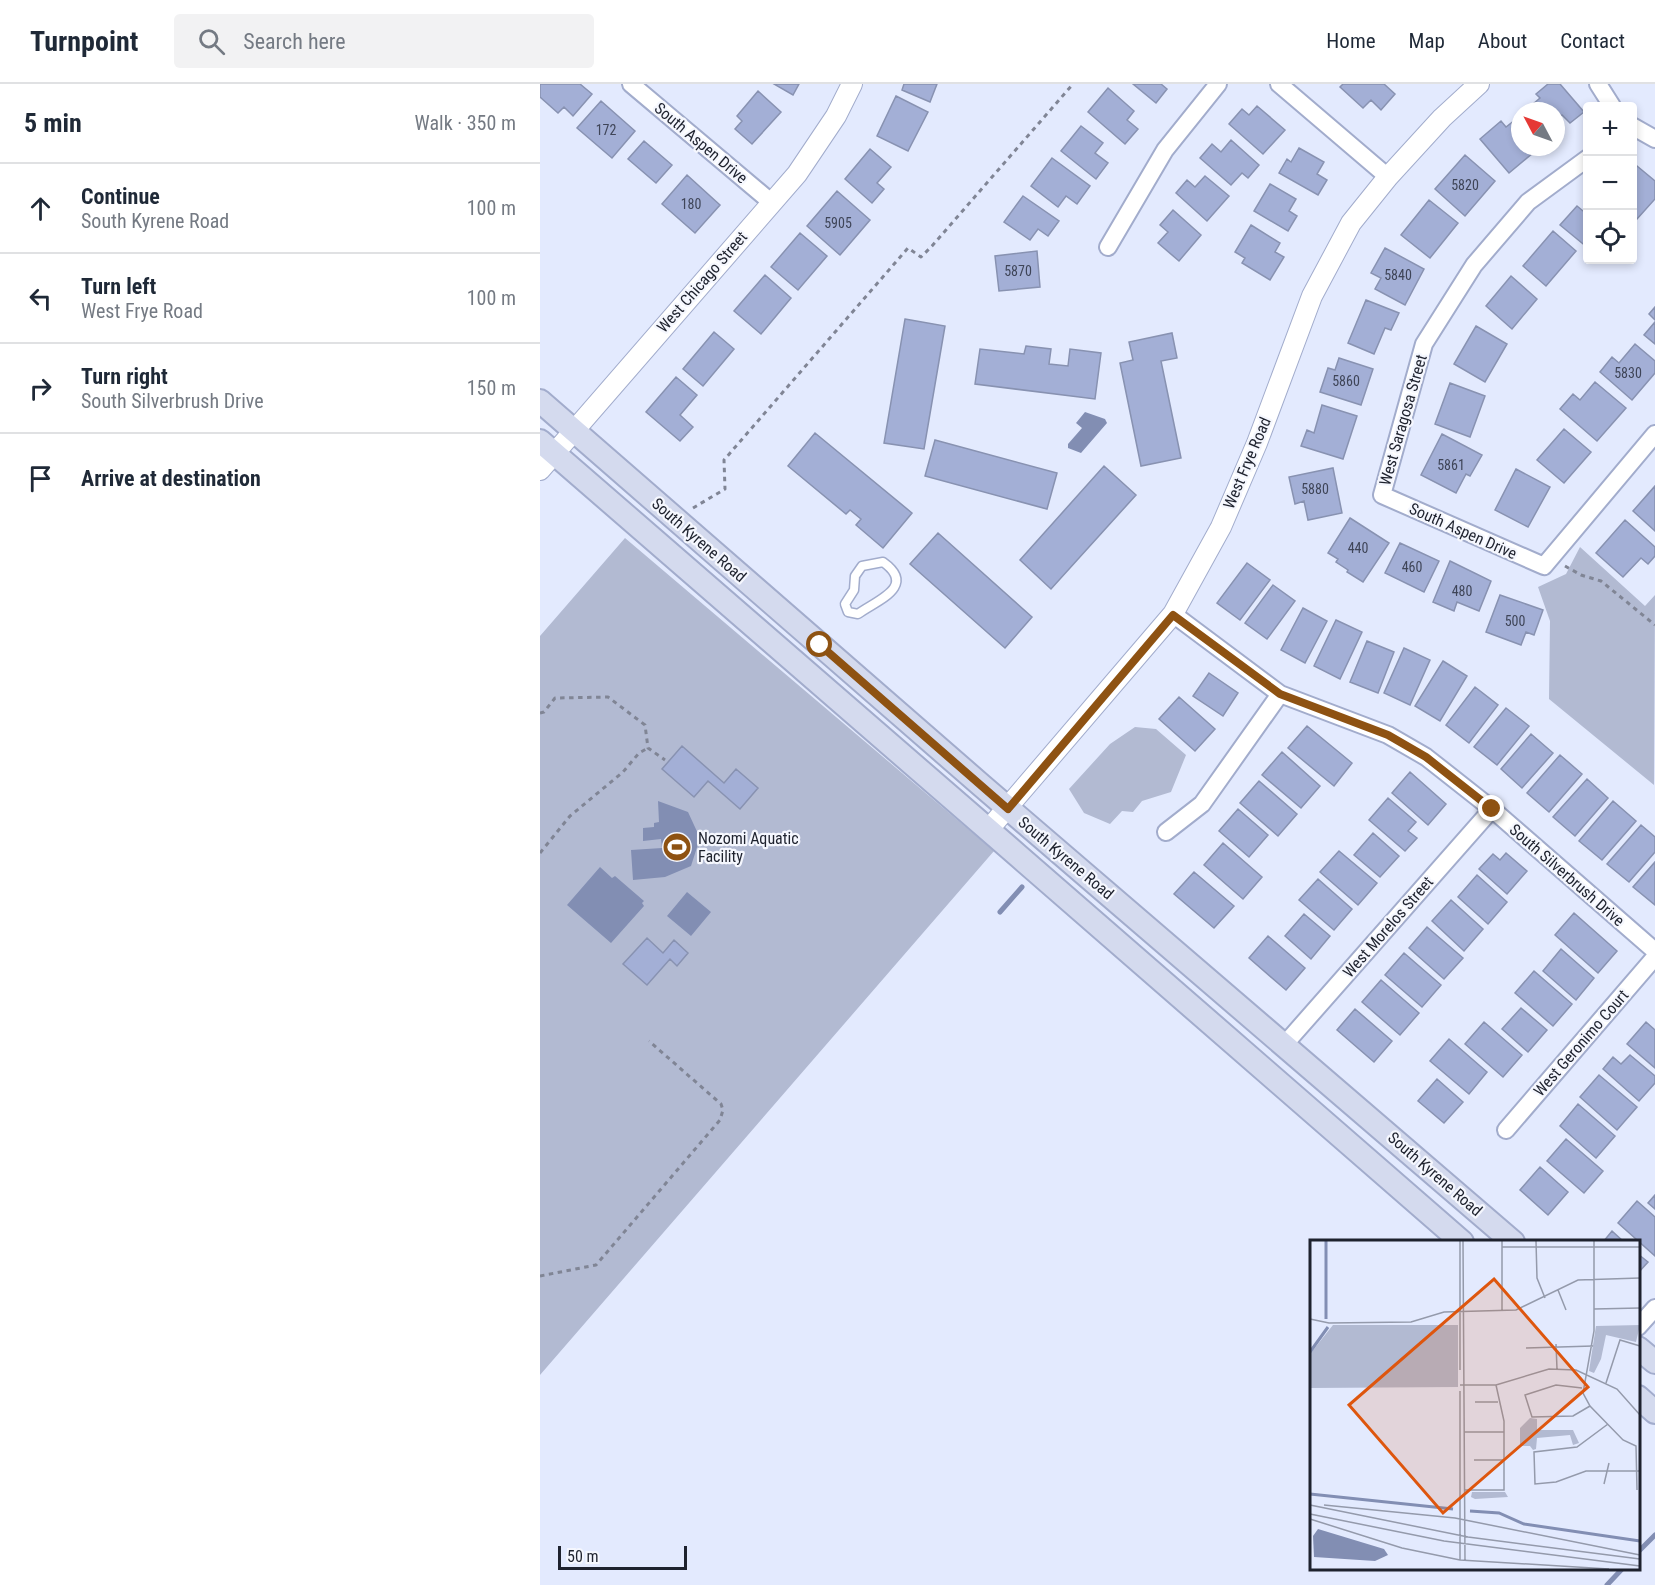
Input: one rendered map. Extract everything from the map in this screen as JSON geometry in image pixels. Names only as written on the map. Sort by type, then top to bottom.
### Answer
[{"type":"main road","name":"South Kyrene Road","points":[[540,401],[1008,809],[1285,1044],[1511,1240]]},
{"type":"main road","name":"South Kyrene Road","points":[[545,455],[990,829],[1460,1240]]},
{"type":"main road","points":[[1640,1350],[1655,1362]]},
{"type":"main road","points":[[1640,1399],[1655,1412]]},
{"type":"street","name":"South Aspen Drive","points":[[631,84],[771,202]]},
{"type":"street","name":"West Chicago Street","points":[[545,455],[574,430],[803,164],[836,116],[852,84]]},
{"type":"street","points":[[1108,247],[1165,150],[1218,84]]},
{"type":"street","points":[[1278,84],[1388,177]]},
{"type":"street","name":"West Frye Road","points":[[990,829],[1173,615],[1221,527],[1253,453],[1312,296],[1350,223],[1442,118],[1479,84]]},
{"type":"street","points":[[1598,84],[1609,102]]},
{"type":"street","points":[[1637,129],[1655,140]]},
{"type":"street","name":"West Saragosa Street","points":[[1382,495],[1424,344],[1474,265],[1520,211],[1528,202],[1583,161]]},
{"type":"street","points":[[1547,561],[1655,434]]},
{"type":"street","name":"South Aspen Drive","points":[[1382,495],[1547,561]]},
{"type":"street","name":"South Silverbrush Drive","points":[[1173,615],[1280,694],[1388,735],[1426,757],[1492,809],[1655,951]]},
{"type":"street","points":[[1166,832],[1202,804],[1280,694]]},
{"type":"street","name":"West Morelos Street","points":[[1285,1044],[1492,809]]},
{"type":"street","name":"West Geronimo Court","points":[[1506,1130],[1655,957]]},
{"type":"street","points":[[1640,1326],[1655,1308]]},
{"type":"lane","points":[[883,562],[889,566],[896,577],[896,586],[885,599],[873,603],[858,614],[848,612],[845,604],[854,590],[855,576],[862,566],[883,562]]},
{"type":"path","points":[[680,522],[691,509],[726,489],[724,460],[908,248],[921,256],[932,246],[1073,84]]},
{"type":"path","points":[[1547,561],[1602,581],[1655,625]]},
{"type":"path","points":[[540,713],[544,712],[555,698],[608,697],[645,725],[648,748],[665,760]]},
{"type":"path","points":[[540,853],[570,816],[623,772],[639,753],[648,748]]},
{"type":"path","points":[[540,1276],[596,1265],[720,1120],[723,1110],[721,1104],[649,1041]]},
{"type":"shaded area","points":[[1085,412],[1105,419],[1107,423],[1081,453],[1068,448],[1068,444],[1082,428],[1076,423]]},
{"type":"shaded area","points":[[625,538],[994,851],[540,1375],[540,636]]},
{"type":"shaded area","points":[[1580,547],[1645,606],[1655,595],[1654,785],[1549,699],[1550,621],[1538,587],[1566,574]]},
{"type":"shaded area","points":[[1135,727],[1156,729],[1186,755],[1171,792],[1142,801],[1133,812],[1122,811],[1110,824],[1084,813],[1069,789],[1110,744]]},
{"type":"shaded area","points":[[658,801],[688,812],[700,838],[691,866],[665,877],[633,880],[631,850],[662,848],[661,839],[643,841],[643,828],[654,827],[654,823],[659,822]]},
{"type":"shaded area","points":[[600,867],[612,878],[615,876],[644,901],[642,903],[644,906],[611,943],[567,905]]},
{"type":"shaded area","points":[[687,892],[711,912],[691,936],[667,916]]},
{"type":"building","points":[[540,84],[580,84],[592,94],[573,116],[564,107],[558,113],[540,97]]},
{"type":"building","points":[[774,84],[799,84],[793,95]]},
{"type":"building","points":[[904,84],[937,84],[930,102],[902,90]]},
{"type":"building","points":[[1133,84],[1161,84],[1167,89],[1156,103]]},
{"type":"building","points":[[1343,84],[1384,84],[1395,94],[1381,110],[1371,100],[1363,108],[1340,87]]},
{"type":"building","points":[[1548,84],[1560,84],[1583,113],[1570,123],[1565,118],[1565,102],[1535,102],[1540,98],[1536,94]]},
{"type":"building","points":[[1108,88],[1134,111],[1127,120],[1138,129],[1125,144],[1088,112]]},
{"type":"building","points":[[758,91],[781,112],[752,144],[735,129],[742,121],[737,116]]},
{"type":"building","points":[[896,96],[928,112],[908,151],[877,136]]},
{"type":"building","points":[[601,101],[635,131],[612,158],[577,128]]},
{"type":"building","points":[[1257,106],[1285,130],[1263,154],[1229,124],[1242,109],[1249,115]]},
{"type":"building","points":[[1501,121],[1506,127],[1511,123],[1511,156],[1529,156],[1509,173],[1480,139]]},
{"type":"building","points":[[1081,126],[1103,143],[1095,153],[1108,163],[1096,179],[1061,151]]},
{"type":"building","points":[[1231,140],[1259,165],[1248,178],[1242,173],[1231,185],[1200,158],[1212,144],[1221,152]]},
{"type":"building","points":[[644,141],[672,165],[656,183],[628,159]]},
{"type":"building","points":[[1299,148],[1324,162],[1317,174],[1327,180],[1318,195],[1279,173],[1287,159],[1291,162]]},
{"type":"building","points":[[870,149],[891,167],[877,183],[884,189],[872,203],[845,179]]},
{"type":"building","points":[[1465,155],[1495,181],[1465,216],[1435,189]]},
{"type":"building","points":[[1052,158],[1090,186],[1077,204],[1066,196],[1058,207],[1031,186]]},
{"type":"building","points":[[1637,166],[1655,181],[1655,199],[1637,219]]},
{"type":"building","points":[[687,175],[720,205],[695,233],[662,204]]},
{"type":"building","points":[[1205,176],[1229,196],[1207,221],[1176,193],[1187,180],[1195,187]]},
{"type":"building","points":[[1270,184],[1296,199],[1289,211],[1297,216],[1288,231],[1254,211]]},
{"type":"building","points":[[837,191],[870,220],[840,255],[807,226]]},
{"type":"building","points":[[1023,196],[1059,221],[1048,236],[1038,229],[1030,240],[1004,222]]},
{"type":"building","points":[[1429,200],[1458,223],[1430,258],[1401,235]]},
{"type":"building","points":[[1577,206],[1583,211],[1583,244],[1560,225]]},
{"type":"building","points":[[1173,210],[1201,235],[1179,261],[1158,243],[1168,232],[1160,225]]},
{"type":"building","points":[[1251,225],[1280,243],[1275,252],[1284,257],[1270,280],[1242,263],[1245,258],[1235,252]]},
{"type":"building","points":[[1553,231],[1576,251],[1546,286],[1523,266]]},
{"type":"building","points":[[800,233],[827,256],[798,290],[771,267]]},
{"type":"building","points":[[1385,248],[1424,269],[1405,305],[1375,289],[1381,278],[1371,273]]},
{"type":"building","points":[[1037,251],[1040,287],[999,291],[995,256]]},
{"type":"building","points":[[765,275],[791,298],[761,334],[734,311]]},
{"type":"building","points":[[1511,276],[1537,299],[1512,329],[1486,306]]},
{"type":"building","points":[[1366,300],[1399,313],[1391,330],[1385,328],[1374,354],[1348,343]]},
{"type":"building","points":[[1655,307],[1655,320],[1649,314]]},
{"type":"building","points":[[905,319],[945,326],[924,449],[884,443]]},
{"type":"building","points":[[1655,322],[1655,344],[1644,335]]},
{"type":"building","points":[[1476,326],[1507,344],[1485,382],[1454,364]]},
{"type":"building","points":[[714,332],[734,349],[703,386],[683,369]]},
{"type":"building","points":[[1172,333],[1177,358],[1161,361],[1181,458],[1141,466],[1120,363],[1133,360],[1129,342]]},
{"type":"building","points":[[1635,344],[1655,361],[1655,373],[1632,400],[1600,372],[1612,357],[1619,363]]},
{"type":"building","points":[[1026,346],[1051,349],[1049,364],[1068,366],[1070,349],[1101,353],[1095,399],[975,384],[980,349],[1024,354]]},
{"type":"building","points":[[1339,358],[1373,369],[1361,405],[1320,392],[1328,368],[1335,370]]},
{"type":"building","points":[[676,377],[697,395],[680,415],[693,427],[680,441],[646,412]]},
{"type":"building","points":[[1595,382],[1626,408],[1597,441],[1560,409],[1573,394],[1580,400]]},
{"type":"building","points":[[1450,383],[1485,396],[1470,437],[1435,424]]},
{"type":"building","points":[[1322,405],[1357,416],[1343,459],[1301,446],[1307,430],[1314,433]]},
{"type":"building","points":[[1564,429],[1591,452],[1564,483],[1537,460]]},
{"type":"building","points":[[815,433],[912,513],[883,548],[856,525],[861,519],[850,510],[846,514],[788,466]]},
{"type":"building","points":[[1442,434],[1482,455],[1470,476],[1466,474],[1456,493],[1421,475]]},
{"type":"building","points":[[935,440],[1057,473],[1047,509],[925,476]]},
{"type":"building","points":[[1104,466],[1136,495],[1051,589],[1020,560]]},
{"type":"building","points":[[1333,468],[1342,513],[1308,520],[1304,501],[1295,504],[1289,477]]},
{"type":"building","points":[[1516,469],[1550,487],[1528,527],[1495,510]]},
{"type":"building","points":[[1655,486],[1655,531],[1633,511]]},
{"type":"building","points":[[1350,518],[1389,543],[1363,582],[1347,572],[1348,570],[1336,562],[1338,559],[1328,553]]},
{"type":"building","points":[[1625,520],[1655,547],[1655,556],[1648,564],[1641,558],[1623,577],[1596,553]]},
{"type":"building","points":[[938,533],[1032,617],[1005,648],[910,564]]},
{"type":"building","points":[[1400,543],[1439,561],[1424,592],[1385,573]]},
{"type":"building","points":[[1450,561],[1491,581],[1479,611],[1457,602],[1454,611],[1433,602]]},
{"type":"building","points":[[1247,563],[1270,580],[1240,620],[1217,603]]},
{"type":"building","points":[[1273,585],[1295,601],[1267,639],[1245,623]]},
{"type":"building","points":[[1500,595],[1543,610],[1534,635],[1526,632],[1521,645],[1486,632]]},
{"type":"building","points":[[1303,608],[1327,621],[1305,663],[1281,650]]},
{"type":"building","points":[[1336,620],[1362,632],[1340,679],[1314,666]]},
{"type":"building","points":[[1367,641],[1394,652],[1378,693],[1350,682]]},
{"type":"building","points":[[1404,648],[1430,660],[1410,705],[1384,693]]},
{"type":"building","points":[[1443,661],[1467,676],[1440,721],[1415,706]]},
{"type":"building","points":[[1209,673],[1238,693],[1223,716],[1193,696]]},
{"type":"building","points":[[1475,687],[1498,705],[1469,743],[1446,725]]},
{"type":"building","points":[[1179,697],[1215,729],[1195,751],[1159,719]]},
{"type":"building","points":[[1506,708],[1529,726],[1497,765],[1474,747]]},
{"type":"building","points":[[1307,726],[1352,763],[1334,786],[1288,748]]},
{"type":"building","points":[[1531,734],[1553,753],[1522,788],[1501,769]]},
{"type":"building","points":[[682,746],[724,783],[736,769],[758,788],[740,809],[708,781],[694,797],[662,769]]},
{"type":"building","points":[[1282,752],[1320,786],[1301,808],[1262,775]]},
{"type":"building","points":[[1560,755],[1582,774],[1549,812],[1527,793]]},
{"type":"building","points":[[1410,772],[1446,804],[1428,825],[1392,793]]},
{"type":"building","points":[[1587,779],[1608,798],[1575,836],[1553,817]]},
{"type":"building","points":[[1259,781],[1297,814],[1278,836],[1240,803]]},
{"type":"building","points":[[1388,798],[1416,822],[1408,831],[1417,838],[1405,851],[1369,820]]},
{"type":"building","points":[[1613,801],[1636,821],[1602,860],[1579,841]]},
{"type":"building","points":[[1238,809],[1268,835],[1249,857],[1219,831]]},
{"type":"building","points":[[1641,825],[1655,837],[1655,852],[1629,882],[1607,864]]},
{"type":"building","points":[[1373,833],[1399,856],[1380,877],[1354,855]]},
{"type":"building","points":[[1223,843],[1262,877],[1243,899],[1204,865]]},
{"type":"building","points":[[1339,851],[1377,883],[1358,905],[1320,872]]},
{"type":"building","points":[[1506,853],[1527,871],[1507,894],[1479,869],[1493,854],[1500,860]]},
{"type":"building","points":[[1655,862],[1655,905],[1633,887]]},
{"type":"building","points":[[1194,872],[1234,906],[1214,928],[1174,894]]},
{"type":"building","points":[[1477,875],[1507,902],[1488,924],[1458,897]]},
{"type":"building","points":[[1318,879],[1352,909],[1334,930],[1299,900]]},
{"type":"building","points":[[1451,900],[1483,929],[1464,951],[1432,921]]},
{"type":"building","points":[[1574,913],[1617,951],[1598,973],[1555,935]]},
{"type":"building","points":[[1304,914],[1330,936],[1311,959],[1285,936]]},
{"type":"building","points":[[1427,927],[1463,958],[1444,979],[1409,948]]},
{"type":"building","points":[[1268,936],[1305,968],[1286,990],[1249,958]]},
{"type":"building","points":[[647,938],[663,953],[674,940],[688,953],[677,966],[670,959],[647,985],[623,964]]},
{"type":"building","points":[[1561,949],[1594,978],[1576,1000],[1543,971]]},
{"type":"building","points":[[1404,953],[1441,985],[1422,1007],[1385,975]]},
{"type":"building","points":[[1534,971],[1572,1004],[1553,1026],[1515,993]]},
{"type":"building","points":[[1381,980],[1419,1013],[1400,1035],[1362,1002]]},
{"type":"building","points":[[1521,1008],[1547,1030],[1528,1052],[1502,1029]]},
{"type":"building","points":[[1355,1009],[1392,1041],[1374,1062],[1337,1030]]},
{"type":"building","points":[[1484,1022],[1522,1055],[1503,1077],[1465,1044]]},
{"type":"building","points":[[1646,1022],[1655,1030],[1655,1068],[1627,1044]]},
{"type":"building","points":[[1449,1039],[1487,1072],[1469,1094],[1430,1061]]},
{"type":"building","points":[[1630,1055],[1655,1076],[1655,1083],[1639,1101],[1603,1069],[1613,1057],[1621,1064]]},
{"type":"building","points":[[1599,1075],[1637,1107],[1617,1130],[1580,1097]]},
{"type":"building","points":[[1437,1079],[1463,1102],[1444,1123],[1418,1101]]},
{"type":"building","points":[[1578,1104],[1615,1136],[1596,1158],[1560,1126]]},
{"type":"building","points":[[1566,1139],[1603,1171],[1584,1193],[1547,1161]]},
{"type":"building","points":[[1540,1167],[1568,1192],[1548,1215],[1520,1190]]},
{"type":"building","points":[[1655,1195],[1655,1209],[1648,1203]]},
{"type":"building","points":[[1637,1201],[1655,1217],[1655,1256],[1640,1240],[1618,1223]]},
{"type":"building","points":[[1612,1231],[1622,1240],[1605,1240]]},
{"type":"building","points":[[1640,1256],[1648,1262],[1640,1271]]},
{"type":"waterway","points":[[1000,912],[1022,887]]},
{"type":"waterway","points":[[1640,1550],[1655,1535]]},
{"type":"waterway","points":[[1607,1585],[1621,1570]]},
{"type":"place","name":"Nozomi Aquatic Facility","points":[[677,847]]},
{"type":"route","points":[[820,645],[1008,809],[1173,615],[1280,694],[1388,735],[1426,757],[1492,809]]}]
